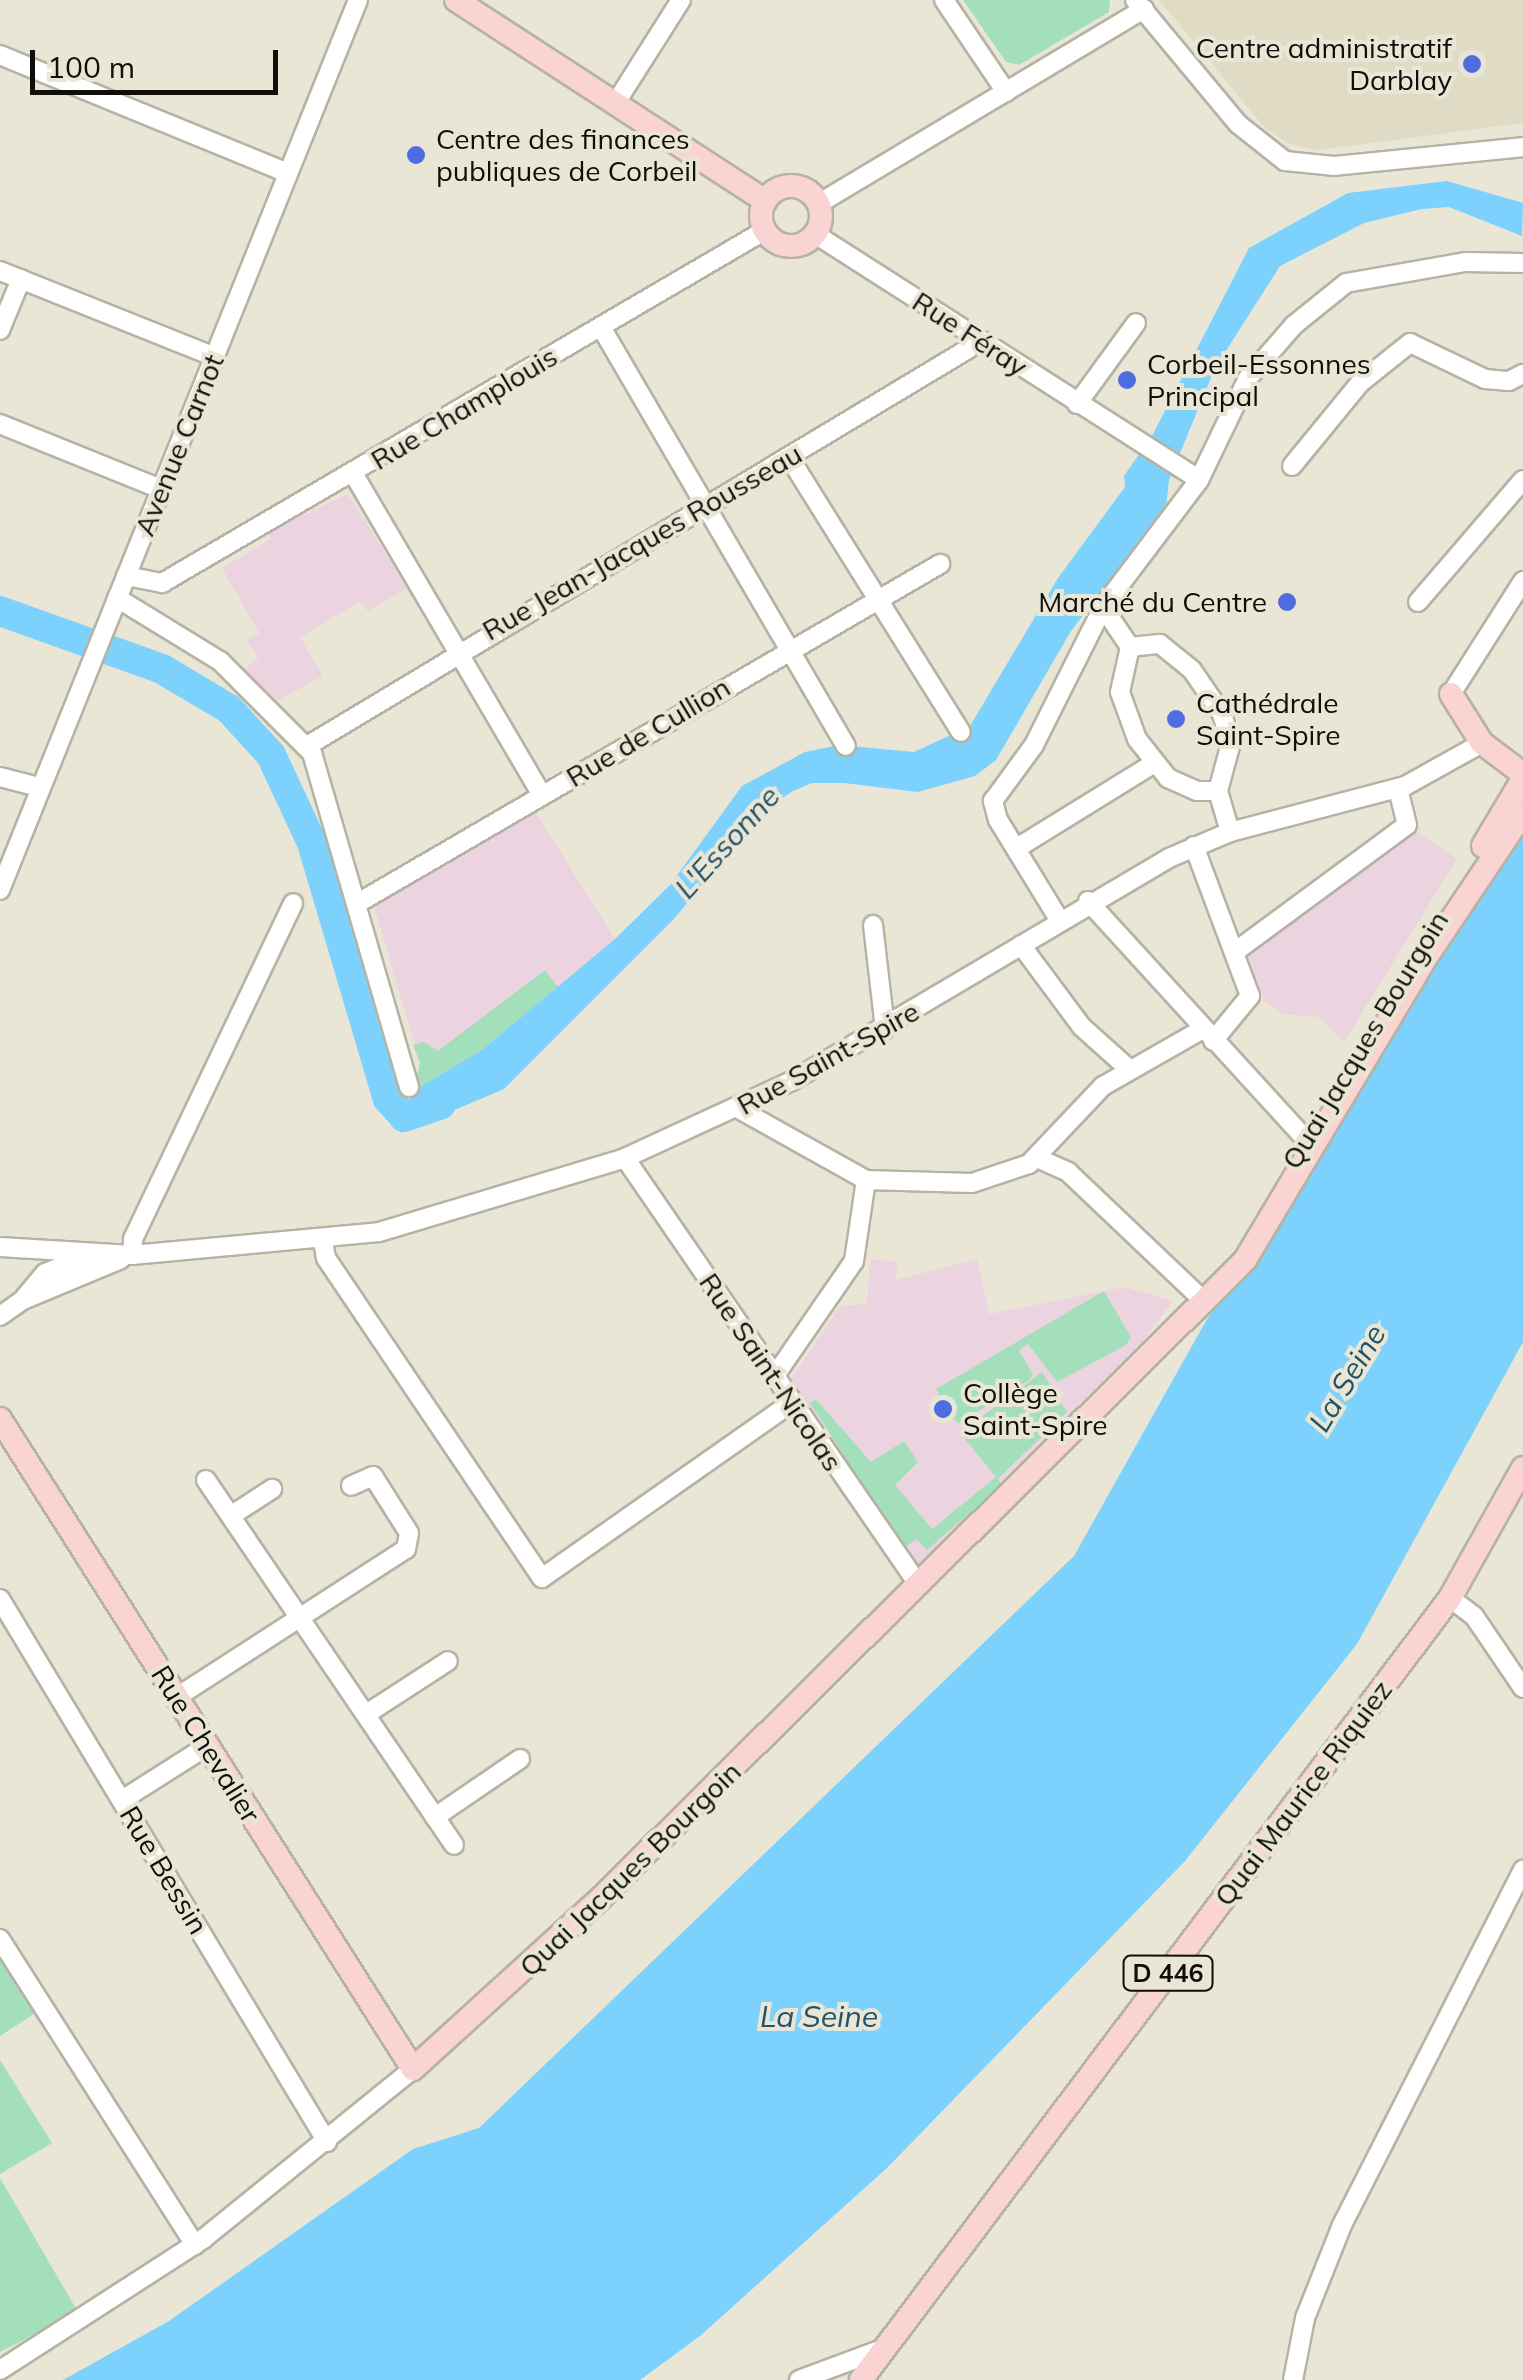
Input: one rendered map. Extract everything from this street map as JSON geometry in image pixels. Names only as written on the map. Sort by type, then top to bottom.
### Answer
[{"type":"main road","points":[[456,0],[764,201]]},
{"type":"main road","points":[[797,187],[818,204],[815,234],[793,246],[764,231],[764,201],[778,189],[797,187]]},
{"type":"main road","points":[[1451,694],[1482,743],[1523,776]]},
{"type":"main road","name":"Quai Jacques Bourgoin","points":[[1204,1300],[1523,776]]},
{"type":"main road","name":"Quai Jacques Bourgoin","points":[[413,2070],[496,2000],[1204,1300],[1267,1228],[1429,953],[1523,813]]},
{"type":"main road","name":"Rue Chevalier","points":[[0,1419],[413,2070]]},
{"type":"main road","name":"Quai Maurice Riquiez","points":[[886,2348],[1450,1598],[1523,1468]]},
{"type":"main road","name":"D 446","points":[[862,2380],[886,2348]]},
{"type":"street","name":"Avenue Carnot","points":[[0,890],[109,618],[125,601],[126,576],[358,0]]},
{"type":"street","points":[[615,104],[681,0]]},
{"type":"street","points":[[944,0],[1006,92]]},
{"type":"street","points":[[818,204],[1006,92],[1139,4],[1238,124],[1285,161],[1334,166],[1523,146]]},
{"type":"street","points":[[0,55],[288,173]]},
{"type":"street","name":"Rue Champlouis","points":[[125,601],[353,473],[764,231]]},
{"type":"street","name":"Rue Féray","points":[[815,234],[1198,480]]},
{"type":"street","points":[[1060,920],[994,812],[999,790],[1034,745],[1103,607],[1198,480],[1248,378],[1333,290],[1465,262],[1523,263]]},
{"type":"street","points":[[0,271],[214,357]]},
{"type":"street","points":[[0,330],[22,280]]},
{"type":"street","points":[[1078,404],[1136,323]]},
{"type":"street","points":[[601,327],[846,746]]},
{"type":"street","name":"Rue Jean-Jacques Rousseau","points":[[307,746],[456,651],[968,349],[975,337]]},
{"type":"street","points":[[1292,466],[1360,383],[1410,343],[1485,379],[1523,374]]},
{"type":"street","points":[[0,424],[161,489]]},
{"type":"street","points":[[789,457],[962,732]]},
{"type":"street","points":[[353,473],[542,795]]},
{"type":"street","points":[[1418,602],[1523,480]]},
{"type":"street","name":"Rue de Cullion","points":[[358,904],[788,649],[940,564]]},
{"type":"street","points":[[126,576],[162,583]]},
{"type":"street","points":[[1451,694],[1523,580]]},
{"type":"street","points":[[125,601],[254,688],[307,746],[358,904],[409,1087]]},
{"type":"street","points":[[1103,607],[1130,646],[1120,692],[1153,764],[1182,786],[1218,791]]},
{"type":"street","points":[[1130,646],[1160,644],[1210,695],[1231,736],[1218,791],[1230,832]]},
{"type":"street","name":"Rue Saint-Spire","points":[[10,1249],[132,1255],[323,1240],[449,1214],[625,1158],[737,1108],[885,1029],[1089,902],[1194,846],[1230,832],[1398,788],[1482,743]]},
{"type":"street","points":[[1017,848],[1153,764]]},
{"type":"street","points":[[0,777],[40,787]]},
{"type":"street","points":[[1236,951],[1407,825],[1398,788]]},
{"type":"street","points":[[737,1108],[866,1180],[972,1183],[1037,1158],[1102,1086],[1207,1036],[1250,996],[1194,846]]},
{"type":"street","points":[[1089,902],[1207,1036],[1305,1139]]},
{"type":"street","points":[[132,1255],[134,1239],[293,903]]},
{"type":"street","points":[[873,926],[885,1029]]},
{"type":"street","points":[[1021,945],[1082,1027],[1130,1070]]},
{"type":"street","name":"Rue Saint-Nicolas","points":[[625,1158],[918,1584]]},
{"type":"street","points":[[1037,1158],[1068,1172],[1204,1300]]},
{"type":"street","points":[[774,1376],[854,1261],[866,1180]]},
{"type":"street","points":[[323,1240],[326,1258],[542,1578],[792,1403]]},
{"type":"street","points":[[10,1249],[53,1278],[23,1300]]},
{"type":"street","points":[[44,1273],[95,1255]]},
{"type":"street","name":"Rue Saint-Spire","points":[[0,1316],[23,1300],[132,1255]]},
{"type":"street","points":[[177,1697],[406,1549],[410,1533],[374,1476],[351,1486]]},
{"type":"street","points":[[206,1480],[304,1616],[454,1844]]},
{"type":"street","points":[[232,1515],[272,1489]]},
{"type":"street","points":[[1450,1598],[1474,1616],[1523,1688]]},
{"type":"street","name":"Rue Bessin","points":[[0,1599],[327,2142]]},
{"type":"street","points":[[368,1714],[448,1661]]},
{"type":"street","points":[[122,1800],[207,1746]]},
{"type":"street","points":[[436,1817],[520,1759]]},
{"type":"street","points":[[1294,2380],[1304,2318],[1342,2225],[1523,1870]]},
{"type":"street","points":[[0,1939],[195,2245]]},
{"type":"street","name":"Quai Jacques Bourgoin","points":[[0,2370],[195,2245],[413,2070]]},
{"type":"street","points":[[798,2380],[886,2348]]},
{"type":"shaded area","points":[[1159,0],[1523,0],[1523,123],[1318,150],[1289,144],[1265,128]]},
{"type":"shaded area","points":[[348,494],[407,588],[368,611],[359,602],[300,637],[323,676],[278,700],[243,670],[258,659],[247,640],[259,633],[222,568],[271,539],[267,532]]},
{"type":"shaded area","points":[[535,811],[615,939],[482,1050],[413,1091],[420,1063],[374,906]]},
{"type":"shaded area","points":[[1412,829],[1457,859],[1344,1042],[1320,1017],[1281,1014],[1264,1000],[1246,950]]},
{"type":"shaded area","name":"Collège Saint-Spire","points":[[870,1259],[897,1262],[896,1280],[977,1259],[989,1314],[1125,1287],[1173,1301],[1122,1370],[919,1564],[788,1384],[840,1306],[867,1304]]},
{"type":"green space","points":[[963,0],[1110,1],[1109,12],[1019,65],[1006,62]]},
{"type":"green space","points":[[545,970],[558,987],[482,1050],[413,1091],[420,1063],[413,1045],[424,1042],[438,1051]]},
{"type":"green space","points":[[1104,1291],[1131,1337],[1126,1345],[1057,1382],[1028,1344],[1019,1350],[1033,1375],[1028,1381],[959,1423],[954,1420],[936,1389]]},
{"type":"green space","points":[[1042,1372],[1067,1412],[998,1479],[1002,1485],[927,1550],[916,1539],[904,1548],[810,1403],[816,1399],[871,1462],[904,1441],[918,1462],[895,1485],[932,1529],[996,1477],[960,1433]]},
{"type":"green space","points":[[0,1960],[34,2014],[0,2036]]},
{"type":"green space","points":[[0,2060],[52,2143],[0,2174]]},
{"type":"green space","points":[[0,2178],[78,2312],[0,2352]]},
{"type":"water","points":[[1447,181],[1523,203],[1522,236],[1449,207],[1422,209],[1364,223],[1280,266],[1215,368],[1169,480],[1166,507],[1071,631],[996,760],[975,776],[918,792],[844,783],[812,783],[793,791],[765,810],[673,920],[504,1089],[400,1133],[413,1091],[482,1050],[615,939],[670,885],[742,786],[805,752],[839,745],[914,752],[970,726],[1058,578],[1125,487],[1124,476],[1153,434],[1249,248],[1348,193]]},
{"type":"water","name":"La Seine","points":[[1523,822],[1523,1342],[1357,1644],[1185,1861],[887,2168],[700,2336],[640,2380],[63,2380],[169,2321],[413,2149],[479,2128],[1074,1556],[1207,1319],[1273,1236]]},
{"type":"waterway","name":"L'Essonne","points":[[0,611],[162,669],[229,709],[271,755],[312,843],[388,1099],[404,1117],[441,1104]]},
{"type":"place","name":"Centre administratif Darblay","points":[[1472,64]]},
{"type":"place","name":"Centre des finances publiques de Corbeil","points":[[416,155]]},
{"type":"place","name":"Corbeil-Essonnes Principal","points":[[1127,380]]},
{"type":"place","name":"Marché du Centre","points":[[1287,602]]},
{"type":"place","name":"Cathédrale Saint-Spire","points":[[1176,719]]},
{"type":"place","name":"Collège Saint-Spire","points":[[943,1409]]}]
